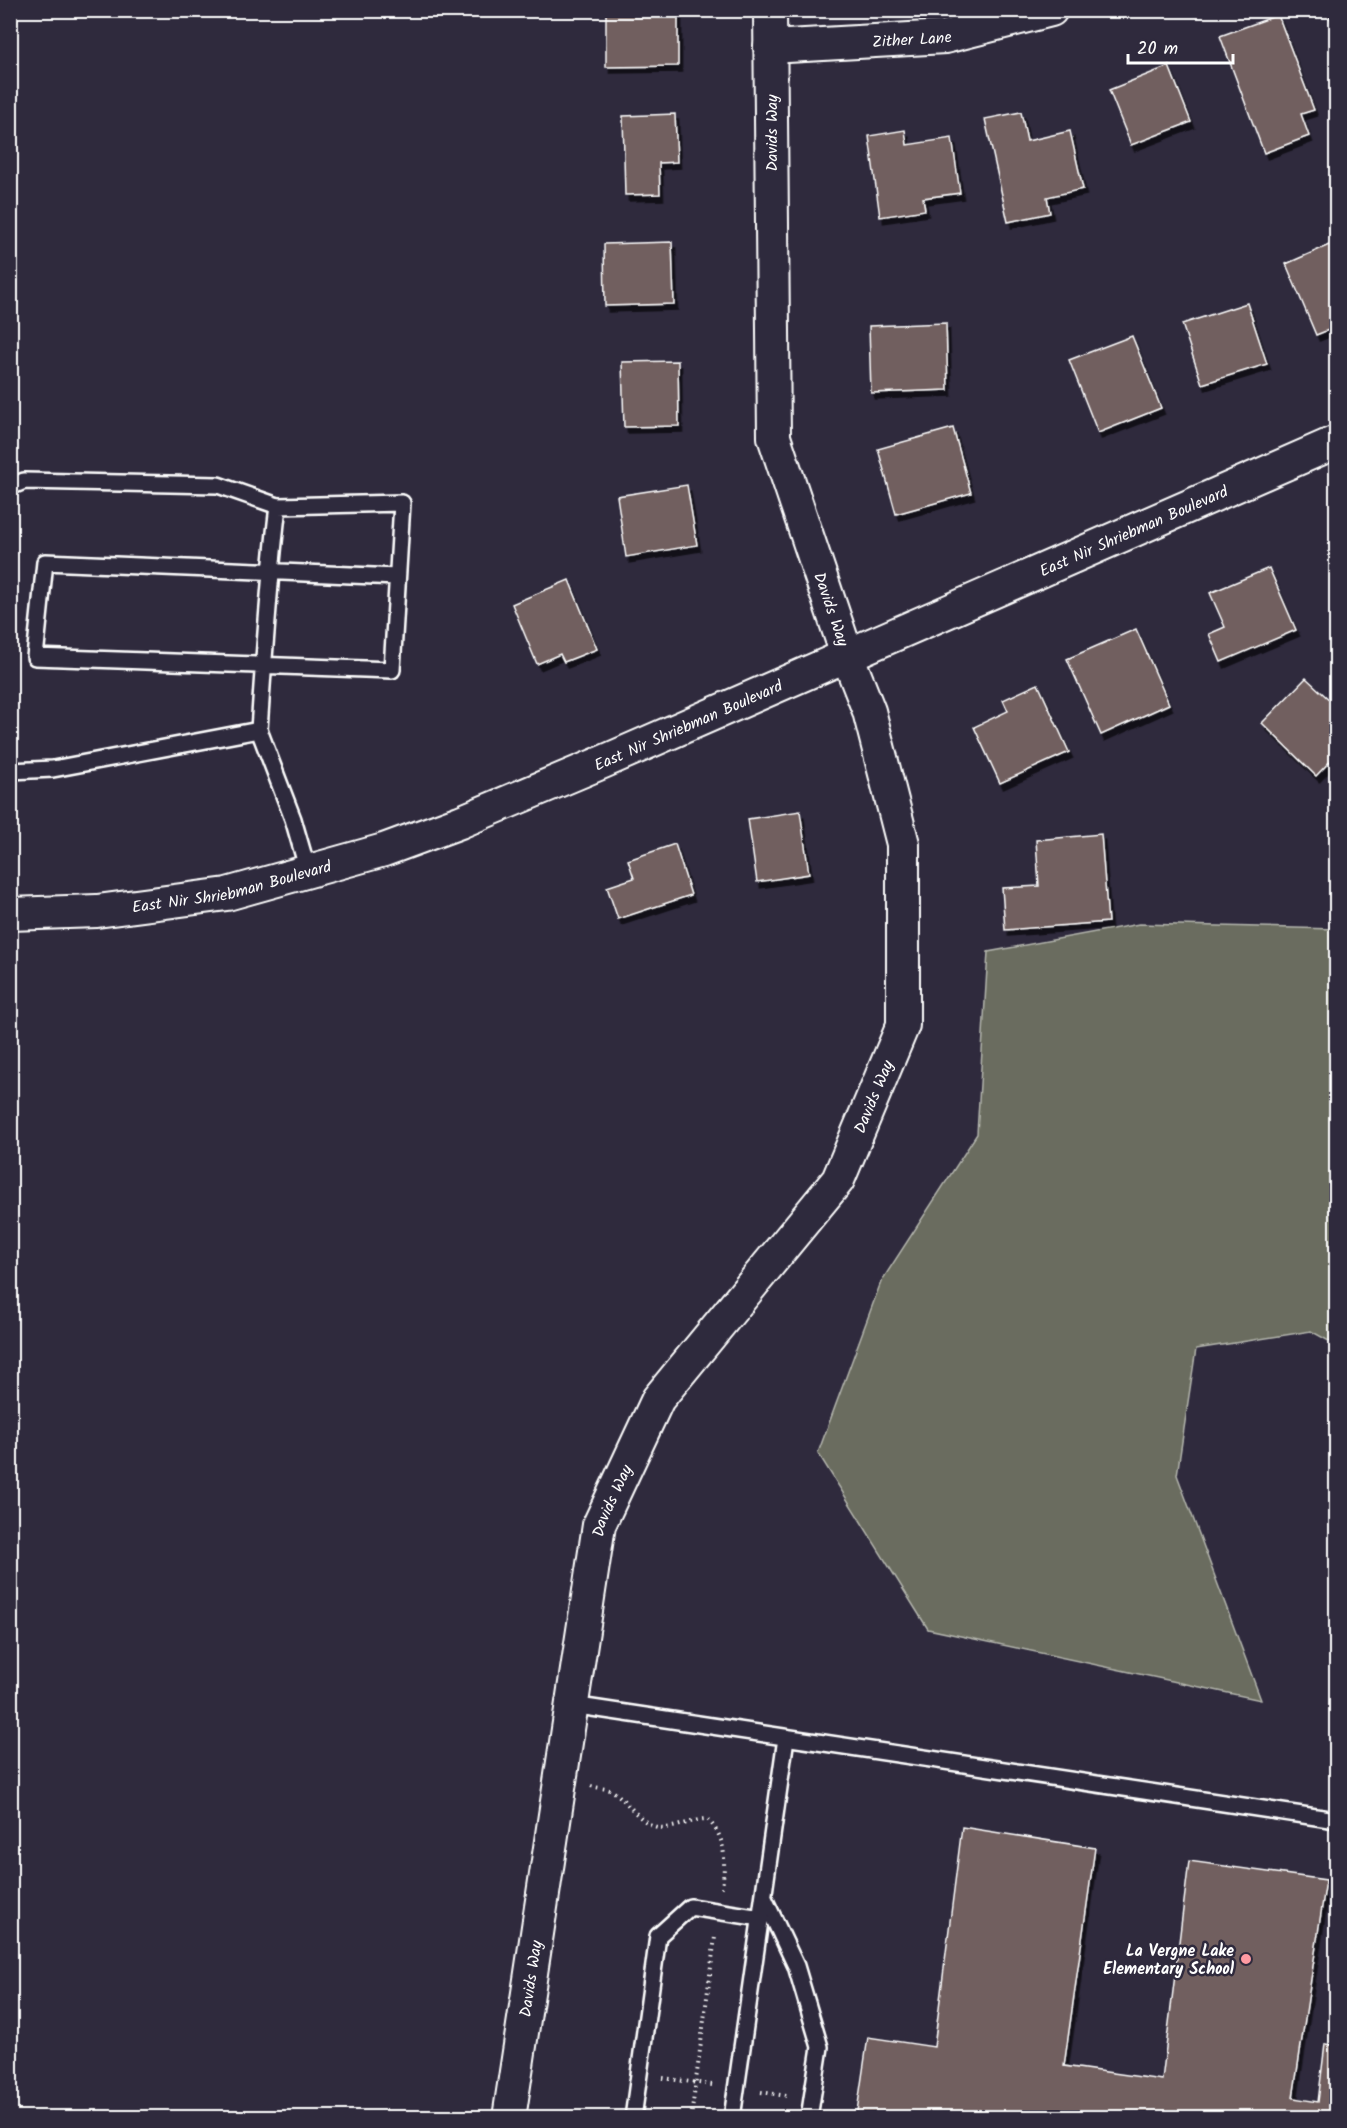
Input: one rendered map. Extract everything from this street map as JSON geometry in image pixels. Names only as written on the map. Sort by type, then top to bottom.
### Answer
[{"type":"street","name":"Davids Way","points":[[509,2118],[599,1525],[658,1399],[838,1180],[903,1025],[903,844],[869,711],[847,655],[774,437],[770,10]]},
{"type":"street","name":"Zither Lane","points":[[770,47],[945,37],[1051,10]]},
{"type":"street","name":"East Nir Shriebman Boulevard","points":[[10,914],[98,911],[227,894],[384,850],[460,822],[847,655],[1333,452]]},
{"type":"lane","points":[[10,487],[24,480],[218,485],[278,506],[402,503],[392,670],[36,657],[45,562],[397,578]]},
{"type":"lane","points":[[278,506],[270,572],[259,730],[292,819],[308,871]]},
{"type":"lane","points":[[10,771],[53,769],[259,730]]},
{"type":"lane","points":[[572,1706],[1336,1820]]},
{"type":"lane","points":[[732,2118],[786,1737]]},
{"type":"lane","points":[[763,1896],[796,1966],[820,2047],[809,2118]]},
{"type":"lane","points":[[633,2118],[658,1936],[690,1907],[761,1918]]},
{"type":"path","points":[[587,1786],[612,1790],[640,1818],[657,1827],[671,1827],[697,1819],[707,1819],[715,1827],[726,1856],[691,2118]]},
{"type":"green space","points":[[1139,924],[1336,929],[1336,1345],[1311,1331],[1196,1349],[1177,1475],[1261,1700],[928,1629],[818,1453],[881,1282],[977,1134],[988,952]]},
{"type":"building","points":[[606,10],[678,10],[678,66],[606,67]]},
{"type":"building","points":[[1327,10],[1336,10],[1336,34]]},
{"type":"building","points":[[1278,15],[1314,110],[1301,114],[1309,136],[1264,153],[1220,36]]},
{"type":"building","points":[[1169,66],[1191,122],[1131,145],[1109,90]]},
{"type":"building","points":[[1021,112],[1027,141],[1070,131],[1083,189],[1047,197],[1050,213],[1008,222],[985,119]]},
{"type":"building","points":[[675,114],[677,162],[659,163],[660,194],[625,195],[623,116]]},
{"type":"building","points":[[905,130],[907,145],[952,138],[960,193],[923,198],[925,210],[880,217],[869,136]]},
{"type":"building","points":[[672,242],[674,304],[605,306],[604,244]]},
{"type":"building","points":[[1336,242],[1336,327],[1316,335],[1286,264]]},
{"type":"building","points":[[1247,303],[1267,364],[1202,384],[1182,324]]},
{"type":"building","points":[[946,323],[948,390],[871,393],[869,326]]},
{"type":"building","points":[[1132,336],[1161,408],[1098,433],[1069,360]]},
{"type":"building","points":[[678,361],[679,426],[624,427],[622,362]]},
{"type":"building","points":[[953,428],[971,493],[896,514],[878,449]]},
{"type":"building","points":[[687,485],[697,545],[626,557],[617,496]]},
{"type":"building","points":[[1269,568],[1296,630],[1221,662],[1209,634],[1225,627],[1210,593]]},
{"type":"building","points":[[569,580],[597,649],[564,662],[560,654],[537,664],[512,604]]},
{"type":"building","points":[[1136,629],[1169,704],[1101,735],[1067,659]]},
{"type":"building","points":[[1306,678],[1334,704],[1336,702],[1336,755],[1316,776],[1262,723]]},
{"type":"building","points":[[1038,684],[1069,752],[1000,783],[974,727],[1008,711],[1003,700]]},
{"type":"building","points":[[800,811],[809,874],[757,882],[748,819]]},
{"type":"building","points":[[1101,834],[1108,922],[1005,930],[1002,888],[1039,886],[1036,840]]},
{"type":"building","points":[[675,844],[691,895],[618,919],[607,887],[634,878],[628,860]]},
{"type":"building","name":"La Vergne Lake Elementary School","points":[[962,1827],[1095,1848],[1064,2066],[1162,2080],[1189,1861],[1326,1880],[1293,2098],[1318,2102],[1325,2044],[1336,2046],[1336,2118],[856,2118],[868,2037],[934,2047]]},
{"type":"place","name":"La Vergne Lake Elementary School","points":[[1246,1959]]}]
